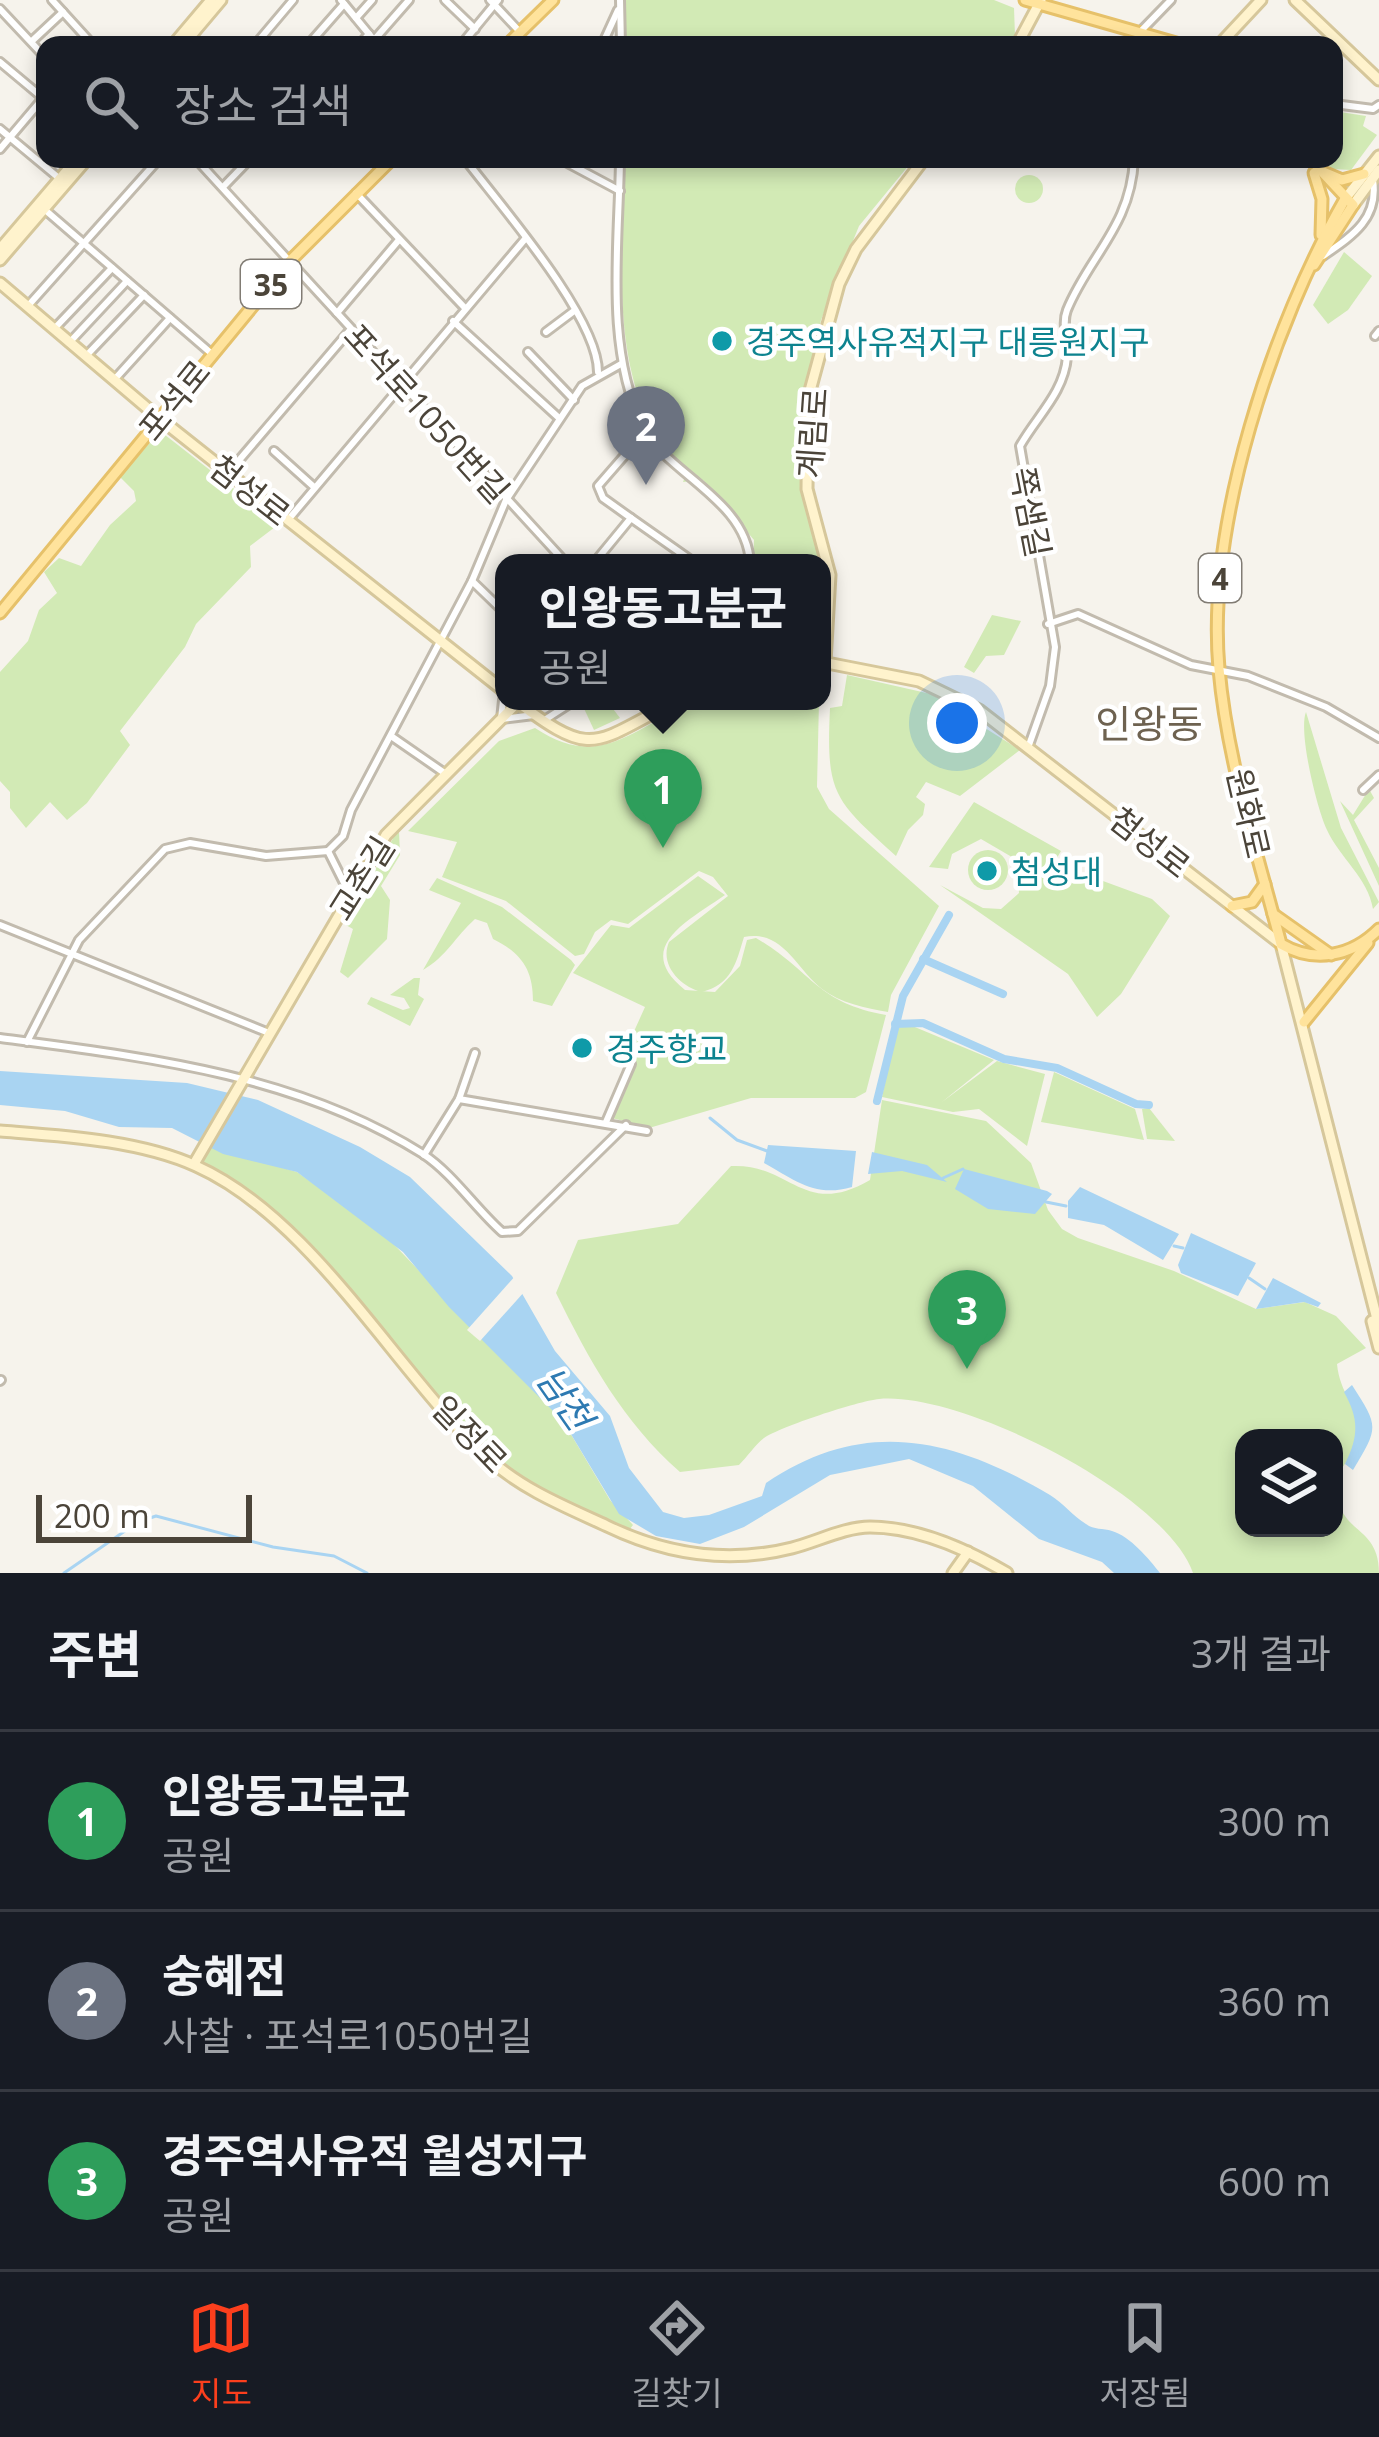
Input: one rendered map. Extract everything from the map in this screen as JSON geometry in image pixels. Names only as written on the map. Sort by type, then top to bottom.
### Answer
[{"type":"main road","points":[[516,36],[553,0]]},
{"type":"main road","points":[[1025,0],[1154,36]]},
{"type":"main road","name":"포석로","points":[[0,613],[289,262],[383,168]]},
{"type":"main road","points":[[1314,168],[1347,204]]},
{"type":"main road","points":[[1316,171],[1342,180],[1372,174]]},
{"type":"main road","points":[[1302,278],[1323,228],[1316,171]]},
{"type":"main road","name":"원화로","points":[[1302,278],[1320,258],[1347,204]]},
{"type":"main road","name":"원화로","points":[[1281,944],[1219,672],[1224,534],[1302,278],[1347,204]]},
{"type":"main road","points":[[1232,906],[1252,902],[1265,884]]},
{"type":"main road","points":[[1273,914],[1331,955]]},
{"type":"main road","points":[[1281,944],[1310,955],[1331,955],[1353,950],[1377,932]]},
{"type":"main road","points":[[1304,1022],[1377,932]]},
{"type":"street","points":[[52,0],[84,36]]},
{"type":"street","points":[[181,36],[211,0]]},
{"type":"street","points":[[191,36],[221,0]]},
{"type":"street","points":[[263,36],[293,0]]},
{"type":"street","points":[[356,18],[372,0]]},
{"type":"street","points":[[378,36],[409,0]]},
{"type":"street","points":[[445,0],[475,29]]},
{"type":"street","points":[[1140,32],[1171,0]]},
{"type":"street","points":[[1228,36],[1262,0]]},
{"type":"street","points":[[1295,0],[1333,36]]},
{"type":"street","points":[[469,36],[494,1],[520,32]]},
{"type":"street","points":[[315,36],[342,2],[371,36]]},
{"type":"street","points":[[606,36],[620,3]]},
{"type":"street","points":[[620,3],[620,36]]},
{"type":"street","points":[[1021,36],[1040,3]]},
{"type":"street","points":[[0,9],[36,46]]},
{"type":"street","points":[[37,36],[63,12]]},
{"type":"street","points":[[32,41],[36,37]]},
{"type":"street","points":[[1343,46],[1379,80]]},
{"type":"street","points":[[0,62],[36,91]]},
{"type":"street","points":[[1343,105],[1372,109],[1379,105]]},
{"type":"street","points":[[0,148],[36,106]]},
{"type":"street","points":[[0,128],[36,159]]},
{"type":"street","name":"원화로","points":[[1347,204],[1372,174],[1379,156]]},
{"type":"street","points":[[47,168],[60,179]]},
{"type":"street","points":[[0,249],[69,168]]},
{"type":"street","points":[[0,260],[79,168]]},
{"type":"street","points":[[27,307],[151,168]]},
{"type":"street","name":"포석로1050번길","points":[[204,168],[557,554]]},
{"type":"street","points":[[222,188],[241,168]]},
{"type":"street","points":[[472,168],[574,311],[592,341],[598,374]]},
{"type":"street","points":[[577,168],[620,191]]},
{"type":"street","points":[[620,168],[621,364],[645,432],[711,494],[749,554]]},
{"type":"street","name":"계림로","points":[[824,554],[807,489],[808,398],[839,284],[856,248],[917,168]]},
{"type":"street","name":"쪽샘길","points":[[1029,746],[1053,671],[1055,647],[1020,446],[1054,398],[1068,358],[1066,311],[1109,244],[1135,168]]},
{"type":"street","points":[[1320,258],[1370,218],[1378,199],[1372,174]]},
{"type":"street","points":[[356,194],[464,307]]},
{"type":"street","points":[[44,209],[212,354]]},
{"type":"street","points":[[1370,218],[1379,223]]},
{"type":"street","points":[[288,520],[525,239]]},
{"type":"street","points":[[337,314],[398,241]]},
{"type":"street","points":[[54,329],[112,268]]},
{"type":"street","points":[[70,343],[127,280]]},
{"type":"street","name":"첨성로","points":[[0,283],[159,418],[495,684]]},
{"type":"street","points":[[86,356],[144,296]]},
{"type":"street","points":[[546,332],[574,311]]},
{"type":"street","points":[[114,380],[170,318]]},
{"type":"street","points":[[453,321],[559,418]]},
{"type":"street","points":[[229,472],[351,329]]},
{"type":"street","points":[[528,352],[574,400]]},
{"type":"street","points":[[27,1042],[79,940],[176,844],[266,856],[328,851],[343,836],[351,810],[472,580],[506,500],[574,400],[598,374],[621,364]]},
{"type":"street","points":[[645,432],[598,486],[603,498],[682,554]]},
{"type":"street","points":[[274,451],[314,487]]},
{"type":"street","points":[[601,554],[631,518]]},
{"type":"street","points":[[472,580],[495,603]]},
{"type":"street","points":[[1048,624],[1078,614],[1190,665],[1247,676],[1326,707],[1379,738]]},
{"type":"street","name":"첨성로","points":[[831,663],[876,669],[939,690],[1029,746],[1281,944]]},
{"type":"street","points":[[502,710],[501,719],[538,718],[555,710]]},
{"type":"street","name":"교촌길","points":[[194,1164],[386,835],[443,772],[509,710]]},
{"type":"street","points":[[528,710],[562,736],[591,741],[658,710]]},
{"type":"street","points":[[392,736],[443,772]]},
{"type":"street","points":[[1363,790],[1379,775]]},
{"type":"street","points":[[328,851],[350,895]]},
{"type":"street","points":[[0,925],[269,1033]]},
{"type":"street","name":"원화로","points":[[1281,944],[1379,1327]]},
{"type":"street","name":"원화로","points":[[1296,996],[1299,1028],[1379,1348]]},
{"type":"street","points":[[0,1038],[166,1060],[242,1080],[365,1125],[424,1155],[502,1232],[518,1231],[626,1125]]},
{"type":"street","points":[[424,1155],[459,1100],[475,1053]]},
{"type":"street","points":[[606,1122],[632,1064]]},
{"type":"street","points":[[459,1100],[647,1131]]},
{"type":"street","name":"일정로","points":[[0,1131],[110,1145],[194,1164],[286,1231],[488,1458],[521,1485],[612,1529],[668,1550],[703,1556],[761,1554],[867,1526],[968,1552],[1007,1573]]},
{"type":"street","points":[[953,1573],[968,1552]]},
{"type":"green space","points":[[626,0],[994,0],[1014,8],[1015,36],[626,36]]},
{"type":"green space","points":[[1343,112],[1366,116],[1363,126],[1377,135],[1351,170],[1332,169],[1343,168]]},
{"type":"green space","name":"경주역사유적지구 대릉원지구","points":[[624,168],[907,168],[859,226],[821,320],[797,445],[817,554],[753,554],[754,540],[703,480],[683,482],[686,474],[668,459],[670,448],[650,422],[636,390],[621,271]]},
{"type":"green space","points":[[1029,175],[1039,179],[1043,189],[1039,199],[1029,203],[1019,199],[1015,189],[1019,179]]},
{"type":"green space","points":[[1344,252],[1372,276],[1348,310],[1328,324],[1313,305]]},
{"type":"green space","points":[[160,431],[279,524],[250,546],[251,567],[196,624],[185,647],[120,731],[130,745],[87,803],[67,820],[50,802],[26,828],[10,808],[10,792],[0,781],[0,672],[28,641],[39,610],[57,593],[44,572],[59,558],[81,566],[110,525],[136,501],[134,491],[120,477]]},
{"type":"green space","points":[[992,615],[1021,621],[1004,655],[986,656],[974,673],[964,667]]},
{"type":"green space","points":[[847,675],[931,694],[1020,750],[960,796],[926,782],[916,797],[925,804],[923,815],[908,830],[896,856],[838,793],[830,759],[830,710],[842,706]]},
{"type":"green space","points":[[585,710],[614,710],[620,718],[594,730]]},
{"type":"green space","points":[[678,710],[819,710],[817,787],[829,809],[939,906],[891,995],[888,1012],[829,994],[779,945],[758,936],[744,937],[731,971],[720,984],[702,992],[687,985],[670,967],[669,942],[728,896],[713,877],[699,871],[628,924],[611,920],[595,932],[584,954],[575,956],[506,901],[442,877],[457,842],[408,831],[499,741],[535,728],[558,741],[599,746]]},
{"type":"green space","points":[[1306,712],[1341,828],[1379,902],[1373,909],[1366,888],[1323,820],[1306,753]]},
{"type":"green space","points":[[478,751],[399,832],[400,855],[381,886],[390,900],[387,939],[348,978],[340,972],[353,929],[344,924],[403,821]]},
{"type":"green space","points":[[1369,789],[1374,798],[1354,820],[1379,868],[1379,886],[1340,801],[1353,815]]},
{"type":"green space","points":[[974,802],[1061,851],[1054,863],[1152,899],[1170,916],[1121,994],[1097,1017],[1068,974],[940,885],[983,908],[1001,909],[1019,893],[1017,860],[981,839],[952,854],[948,869],[929,867]]},
{"type":"green space","points":[[988,850],[1002,856],[1008,870],[1002,884],[988,890],[974,884],[968,870],[974,856]]},
{"type":"green space","points":[[698,876],[725,895],[672,936],[664,961],[670,975],[685,990],[715,992],[740,966],[747,940],[756,938],[829,994],[886,1015],[866,1092],[855,1098],[751,1098],[649,1128],[612,1118],[633,1065],[622,1058],[645,1007],[573,973],[611,925],[629,928]]},
{"type":"green space","points":[[437,878],[502,907],[571,960],[575,965],[552,1006],[533,1001],[523,963],[493,939],[487,923],[475,919],[423,970],[461,903],[429,890]]},
{"type":"green space","points":[[420,978],[418,995],[424,999],[410,1026],[367,1004],[371,997],[403,1010],[410,1008],[404,998],[390,995]]},
{"type":"green space","points":[[910,1025],[994,1060],[942,1102],[997,1061],[1045,1074],[1027,1146],[979,1109],[953,1112],[882,1097],[896,1028]]},
{"type":"green space","points":[[1054,1072],[1135,1109],[1144,1140],[1041,1122]]},
{"type":"green space","points":[[882,1100],[986,1121],[1031,1163],[1048,1210],[1062,1229],[1078,1238],[1174,1271],[1256,1309],[1305,1302],[1336,1316],[1366,1348],[1337,1364],[1355,1415],[1352,1452],[1343,1467],[1343,1429],[1235,1429],[1235,1537],[1343,1537],[1343,1513],[1374,1548],[1379,1573],[1193,1573],[1175,1543],[1144,1511],[1103,1481],[1007,1430],[915,1401],[879,1399],[838,1409],[764,1438],[739,1465],[680,1472],[641,1432],[609,1389],[556,1293],[578,1240],[678,1224],[731,1166],[769,1172],[812,1192],[847,1190],[870,1180]]},
{"type":"green space","points":[[1149,1108],[1175,1141],[1147,1139],[1142,1109]]},
{"type":"green space","points":[[205,1145],[297,1172],[383,1233],[563,1421],[610,1500],[633,1525],[626,1534],[521,1485],[488,1458],[367,1317],[261,1209],[194,1164]]},
{"type":"water","name":"남천","points":[[0,1071],[187,1083],[258,1100],[360,1147],[410,1177],[512,1276],[555,1351],[610,1416],[629,1468],[663,1512],[684,1518],[709,1515],[762,1496],[766,1483],[802,1462],[874,1442],[909,1442],[944,1448],[1014,1475],[1050,1495],[1089,1526],[1126,1538],[1160,1573],[1114,1573],[1102,1562],[1039,1539],[973,1486],[909,1459],[830,1475],[744,1527],[700,1544],[656,1536],[619,1514],[563,1421],[449,1307],[403,1252],[297,1172],[223,1154],[172,1128],[119,1127],[65,1111],[0,1105]]},
{"type":"water","points":[[768,1145],[856,1151],[852,1187],[816,1189],[796,1181],[764,1163]]},
{"type":"water","points":[[872,1152],[927,1165],[947,1182],[902,1171],[868,1174]]},
{"type":"water","points":[[964,1169],[1052,1194],[1035,1214],[988,1209],[955,1189]]},
{"type":"water","points":[[1080,1187],[1179,1234],[1163,1260],[1104,1225],[1068,1218],[1068,1201]]},
{"type":"water","points":[[1191,1233],[1256,1263],[1238,1296],[1181,1273],[1178,1265]]},
{"type":"water","points":[[1273,1278],[1321,1303],[1318,1307],[1304,1302],[1256,1309]]},
{"type":"water","points":[[1352,1385],[1372,1427],[1353,1470],[1345,1464],[1355,1436],[1355,1419],[1344,1392]]},
{"type":"pier","points":[[517,1274],[525,1291],[480,1341],[467,1330]]},
{"type":"waterway","points":[[877,1101],[903,996],[949,915]]},
{"type":"waterway","points":[[923,959],[1003,994]]},
{"type":"waterway","points":[[895,1024],[923,1023],[1004,1059],[1057,1068],[1136,1104],[1149,1105]]},
{"type":"waterway","points":[[710,1118],[737,1140],[767,1151]]},
{"type":"waterway","points":[[943,1178],[963,1169]]},
{"type":"waterway","points":[[1046,1202],[1066,1206]]},
{"type":"waterway","points":[[1174,1246],[1183,1248]]},
{"type":"waterway","points":[[1249,1278],[1265,1289]]},
{"type":"waterway","points":[[64,1573],[138,1522],[156,1516],[273,1547],[334,1556],[367,1573]]},
{"type":"place","name":"경주역사유적지구 대릉원지구","points":[[722,341]]},
{"type":"place","name":"숭혜전","points":[[646,485]]},
{"type":"place","name":"인왕동고분군","points":[[663,848]]},
{"type":"place","name":"첨성대","points":[[987,871]]},
{"type":"place","name":"경주향교","points":[[582,1048]]},
{"type":"place","name":"경주역사유적 월성지구","points":[[967,1369]]},
{"type":"district","name":"인왕동","points":[[1149,722]]}]
